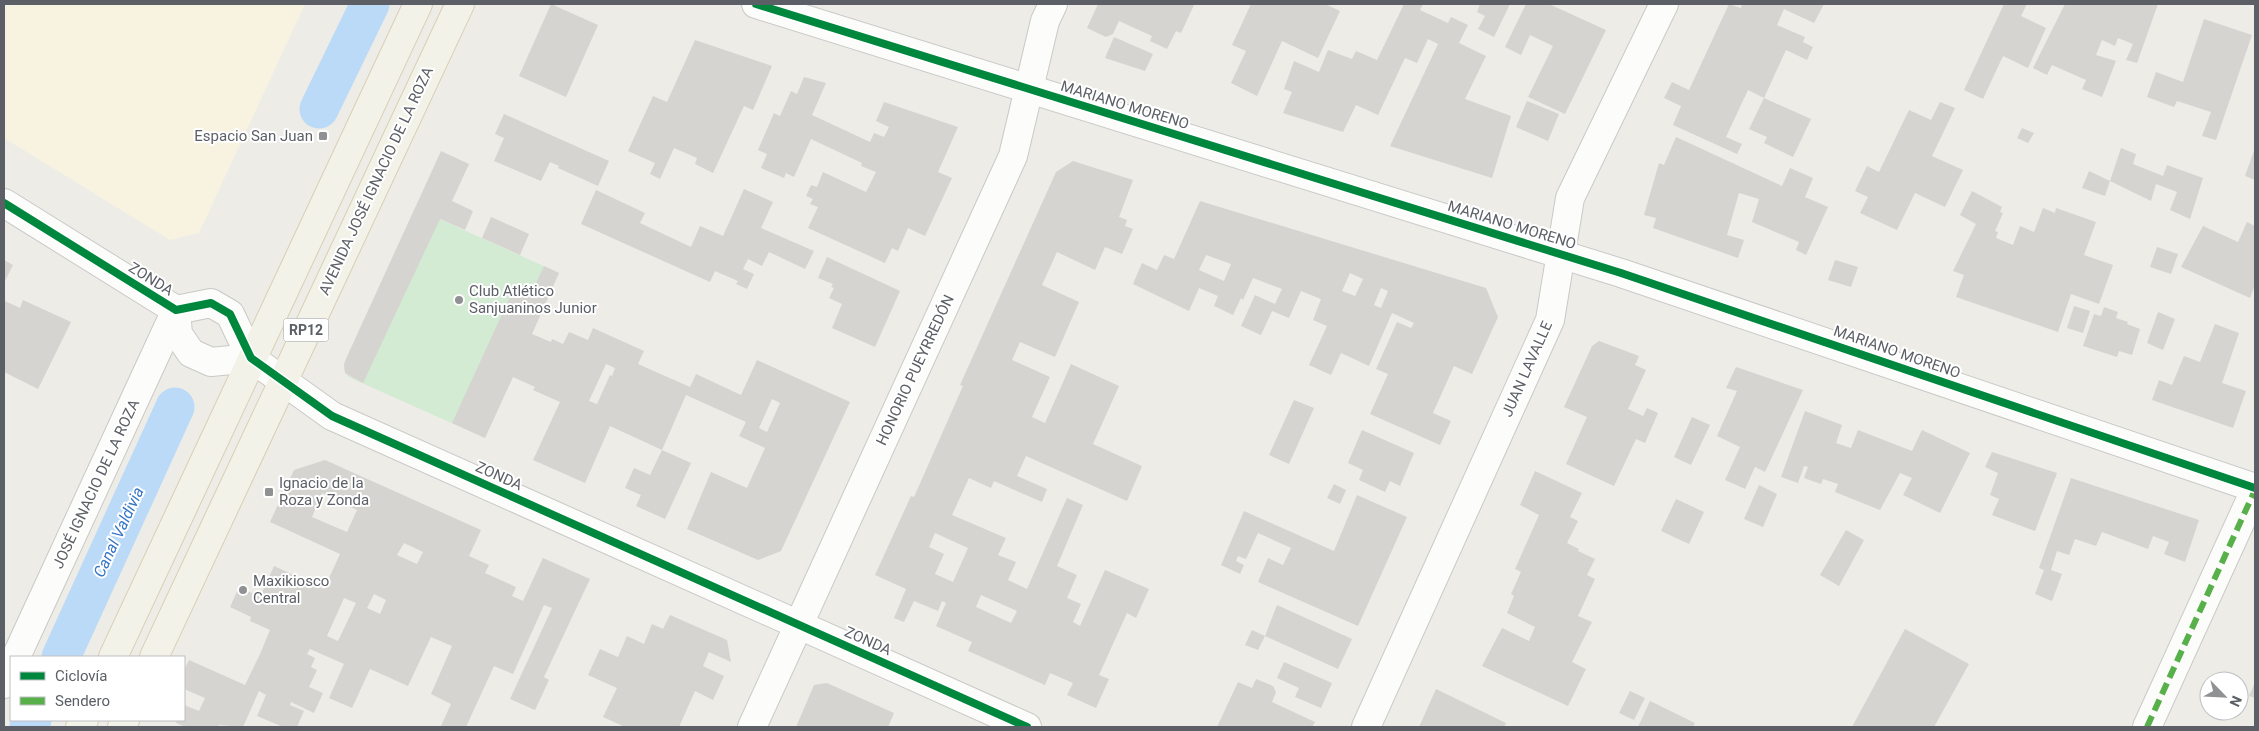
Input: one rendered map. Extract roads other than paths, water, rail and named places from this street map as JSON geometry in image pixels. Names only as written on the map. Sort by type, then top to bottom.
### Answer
[{"type":"main road","name":"RP12","points":[[113,656],[418,4]]},
{"type":"main road","name":"AVENIDA JOSÉ IGNACIO DE LA ROZA","points":[[154,656],[282,380],[460,4]]},
{"type":"street","name":"MARIANO MORENO","points":[[756,4],[1561,255],[2255,489]]},
{"type":"street","name":"HONORIO PUEYRREDÓN","points":[[752,727],[1013,156],[1045,21],[1053,4]]},
{"type":"street","name":"JUAN LAVALLE","points":[[1366,727],[1550,320],[1570,198],[1664,4]]},
{"type":"street","name":"ZONDA","points":[[4,203],[176,310],[211,303],[230,314],[251,358],[332,416],[1027,727]]},
{"type":"street","name":"ZONDA","points":[[176,310],[178,334],[191,352],[211,362],[251,358]]},
{"type":"street","name":"JOSÉ IGNACIO DE LA ROZA","points":[[16,656],[176,310]]},
{"type":"street","points":[[2148,727],[2255,489]]},
{"type":"street","points":[[4,684],[10,669]]},
{"type":"waterway","name":"Canal Valdivia","points":[[319,109],[370,4]]},
{"type":"waterway","name":"Canal Valdivia","points":[[61,656],[175,407]]},
{"type":"waterway","name":"Canal Valdivia","points":[[29,727],[32,721]]},
{"type":"place","name":"Espacio San Juan","points":[[323,136]]},
{"type":"place","name":"Club Atlético Sanjuaninos Junior","points":[[459,300]]},
{"type":"place","name":"Ignacio de la Roza y Zonda","points":[[269,492]]},
{"type":"place","name":"Maxikiosco Central","points":[[243,590]]}]
